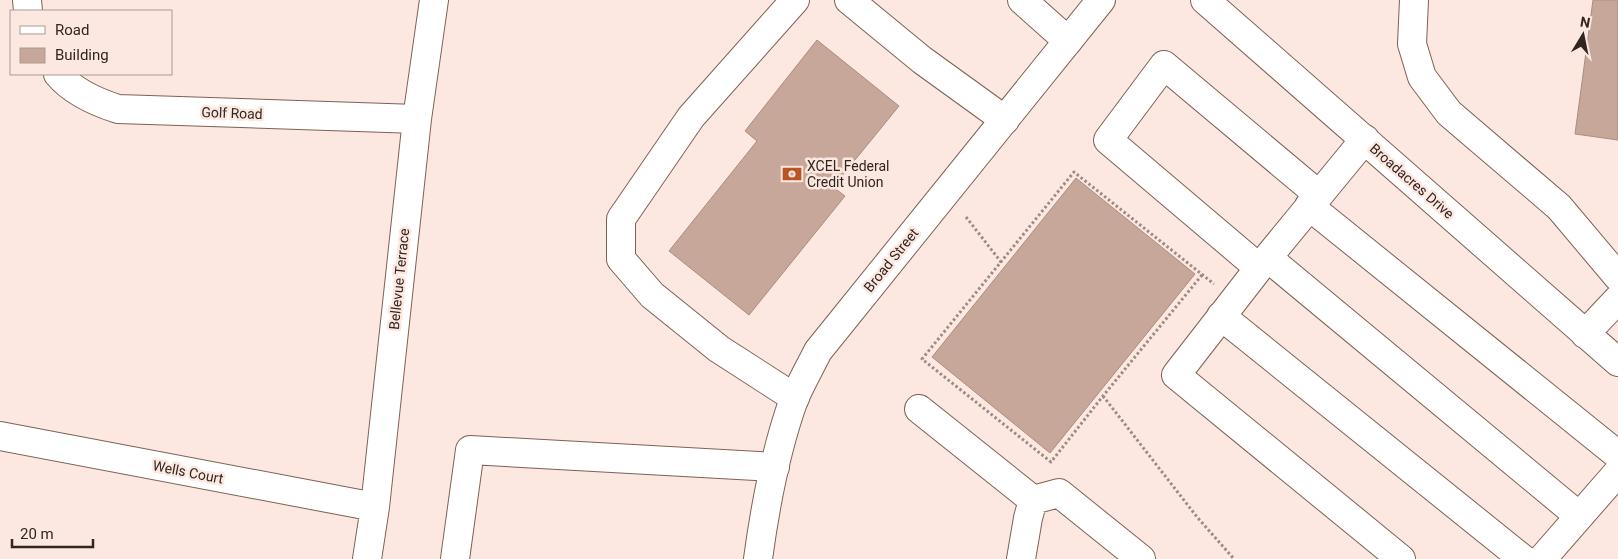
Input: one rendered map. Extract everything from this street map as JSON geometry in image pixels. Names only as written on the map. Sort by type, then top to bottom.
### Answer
[{"type":"street","name":"Bellevue Terrace","points":[[366,559],[375,507],[417,119],[434,0]]},
{"type":"street","points":[[795,0],[692,117],[621,219],[620,259],[652,294],[712,343],[795,398]]},
{"type":"street","points":[[849,0],[922,60],[1005,120]]},
{"type":"street","points":[[1022,0],[1068,41]]},
{"type":"street","name":"Broad Street","points":[[758,559],[763,521],[775,467],[795,398],[818,351],[1101,0]]},
{"type":"street","name":"Broadacres Drive","points":[[1205,0],[1618,362]]},
{"type":"street","points":[[1414,0],[1412,44],[1422,77],[1449,112],[1559,207],[1618,277]]},
{"type":"street","points":[[1579,516],[1108,140],[1164,66],[1314,201],[1618,455]]},
{"type":"street","name":"Golf Road","points":[[59,75],[81,93],[102,104],[118,109],[417,119]]},
{"type":"street","points":[[1365,139],[1263,263],[1176,375],[1401,559]]},
{"type":"street","points":[[1586,334],[1618,299]]},
{"type":"street","points":[[1228,308],[1523,559]]},
{"type":"street","points":[[919,409],[1033,500]]},
{"type":"street","name":"Wells Court","points":[[0,436],[375,507]]},
{"type":"street","points":[[455,559],[470,450],[775,467]]},
{"type":"street","points":[[1542,559],[1618,472]]},
{"type":"street","points":[[1033,500],[1059,493],[1141,559]]},
{"type":"street","points":[[1021,559],[1033,500]]},
{"type":"path","points":[[1202,275],[1051,462],[922,360],[1074,172],[1202,275],[1228,308]]},
{"type":"path","points":[[966,217],[1001,263]]},
{"type":"path","points":[[1103,396],[1197,517],[1234,559]]},
{"type":"building","points":[[1593,0],[1618,0],[1618,140],[1575,134]]},
{"type":"building","points":[[817,40],[899,106],[833,187],[845,196],[749,315],[669,251],[757,141],[745,131]]},
{"type":"building","points":[[1076,178],[1195,274],[1050,453],[932,357]]},
{"type":"place","name":"XCEL Federal Credit Union","points":[[792,174]]}]
